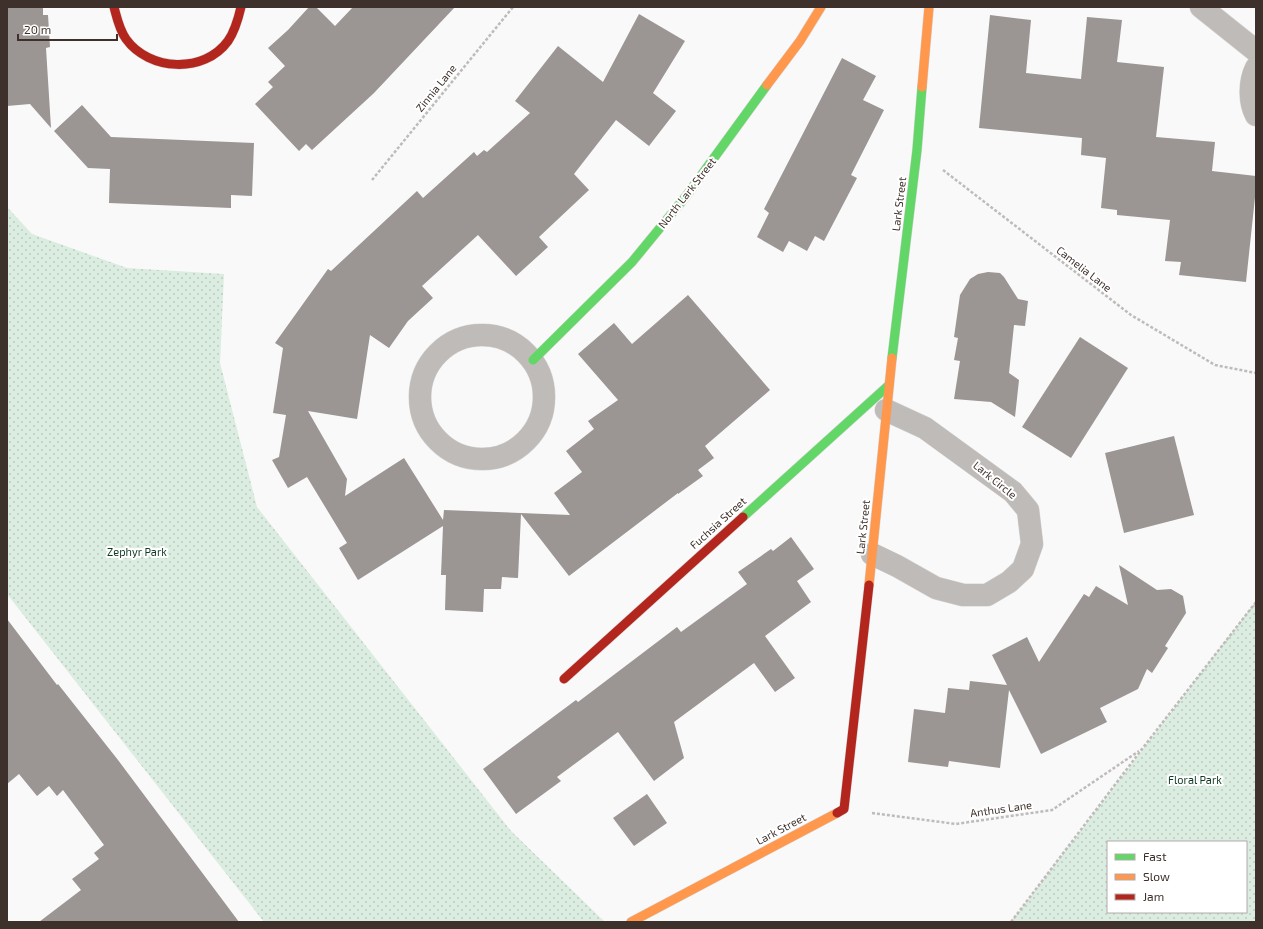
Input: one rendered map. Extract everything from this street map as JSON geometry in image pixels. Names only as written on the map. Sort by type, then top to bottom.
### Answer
[{"type":"street","points":[[114,7],[118,26],[129,43],[144,56],[162,64],[183,66],[202,61],[219,51],[232,36],[240,17],[241,7]]},
{"type":"street","name":"North Lark Street","points":[[533,360],[632,262],[688,195],[800,41],[820,7]]},
{"type":"street","name":"Lark Street","points":[[631,922],[844,809],[886,410],[917,150],[929,7]]},
{"type":"street","points":[[1201,7],[1256,51]]},
{"type":"street","points":[[1256,68],[1250,92],[1256,115]]},
{"type":"street","points":[[479,334],[500,337],[518,346],[533,360],[542,379],[545,400],[540,420],[530,438],[514,451],[495,459],[474,460],[454,454],[437,442],[425,426],[419,405],[420,385],[428,365],[441,350],[459,339],[479,334]]},
{"type":"street","name":"Fuchsia Street","points":[[564,679],[889,385]]},
{"type":"street","name":"Lark Circle","points":[[872,554],[936,588],[963,595],[987,595],[1009,582],[1022,569],[1032,544],[1028,510],[1013,492],[925,428],[886,410]]},
{"type":"path","name":"Zinnia Lane","points":[[372,180],[513,7]]},
{"type":"path","name":"Camelia Lane","points":[[917,150],[1131,315],[1215,365],[1256,373]]},
{"type":"path","points":[[1011,922],[1256,602]]},
{"type":"path","name":"Anthus Lane","points":[[844,809],[956,824],[1052,810],[1142,749]]},
{"type":"green space","name":"Zephyr Park","points":[[7,207],[32,234],[127,268],[224,274],[220,363],[257,507],[511,831],[605,922],[264,922],[7,594]]},
{"type":"green space","name":"Floral Park","points":[[1256,601],[1256,922],[1011,922]]},
{"type":"building","points":[[7,7],[43,7],[43,15],[48,15],[50,47],[46,48],[51,128],[30,104],[7,106]]},
{"type":"building","points":[[309,7],[316,7],[335,26],[353,7],[455,7],[374,93],[312,150],[306,144],[299,151],[255,104],[273,87],[268,82],[285,66],[268,48],[288,30]]},
{"type":"building","points":[[639,14],[685,41],[653,93],[676,111],[649,146],[616,120],[574,174],[589,190],[539,237],[548,247],[516,276],[478,235],[422,286],[433,298],[408,321],[389,348],[370,335],[357,419],[308,411],[347,479],[345,496],[404,458],[443,520],[444,510],[570,515],[554,493],[582,472],[566,451],[594,429],[588,421],[618,400],[578,354],[614,323],[632,344],[688,295],[770,390],[705,446],[714,458],[698,470],[703,476],[678,493],[569,576],[521,514],[518,578],[502,577],[501,589],[484,589],[483,612],[445,610],[446,575],[441,575],[443,526],[358,580],[339,548],[347,543],[307,477],[288,488],[272,460],[279,457],[286,415],[273,413],[283,348],[275,343],[328,269],[331,271],[417,191],[423,198],[474,152],[477,156],[484,150],[487,152],[530,113],[515,101],[558,46],[603,82]]},
{"type":"building","points":[[990,15],[1031,20],[1026,73],[1081,79],[1087,17],[1122,20],[1117,62],[1164,67],[1156,137],[1215,142],[1212,171],[1256,176],[1246,282],[1179,275],[1181,262],[1165,261],[1170,220],[1117,215],[1117,210],[1101,208],[1106,158],[1081,155],[1082,138],[979,128]]},
{"type":"building","points":[[842,58],[876,76],[863,100],[884,110],[851,175],[857,178],[824,241],[815,236],[807,251],[789,241],[783,252],[757,237],[769,213],[764,209]]},
{"type":"building","points":[[82,105],[111,137],[254,143],[252,196],[231,195],[231,208],[109,203],[110,169],[88,168],[54,131]]},
{"type":"building","points":[[988,272],[1000,273],[1018,299],[1028,301],[1025,326],[1014,325],[1009,373],[1019,380],[1015,417],[991,402],[954,399],[960,361],[954,360],[958,338],[954,337],[960,295],[970,279],[978,274]]},
{"type":"building","points":[[1080,337],[1128,368],[1071,458],[1022,427]]},
{"type":"building","points":[[1174,436],[1194,515],[1124,533],[1105,453]]},
{"type":"building","points":[[791,537],[814,569],[797,581],[811,602],[765,636],[795,678],[775,692],[754,663],[674,722],[684,758],[654,781],[618,732],[557,777],[561,781],[516,814],[483,769],[576,700],[578,702],[677,627],[681,632],[747,584],[738,572],[771,549],[773,551]]},
{"type":"building","points":[[1119,565],[1157,590],[1171,589],[1183,596],[1186,613],[1165,646],[1168,648],[1152,673],[1147,669],[1138,689],[1100,708],[1107,722],[1041,754],[1009,690],[1000,768],[949,761],[948,767],[908,762],[914,709],[945,713],[948,688],[969,690],[970,681],[1007,685],[992,655],[1027,637],[1039,662],[1084,594],[1089,597],[1096,586],[1128,605]]},
{"type":"building","points":[[7,619],[57,685],[58,684],[118,760],[239,922],[39,922],[81,890],[72,879],[99,859],[94,853],[104,845],[63,790],[57,796],[49,786],[37,796],[19,774],[7,784]]},
{"type":"building","points":[[647,794],[667,823],[634,846],[613,818]]},
{"type":"traffic: fast","points":[[533,360],[632,262],[687,195],[767,85]]},
{"type":"traffic: fast","points":[[892,358],[917,150],[922,87]]},
{"type":"traffic: fast","points":[[743,517],[889,385]]},
{"type":"traffic: slow","points":[[767,85],[800,41],[821,7]]},
{"type":"traffic: slow","points":[[922,87],[929,7]]},
{"type":"traffic: slow","points":[[869,585],[892,358]]},
{"type":"traffic: slow","points":[[631,922],[837,813]]},
{"type":"traffic: jam","points":[[114,7],[118,23],[126,39],[136,50],[148,57],[162,62],[177,64],[191,63],[205,59],[218,52],[233,33],[241,7]]},
{"type":"traffic: jam","points":[[564,679],[743,517]]},
{"type":"traffic: jam","points":[[837,813],[844,809],[869,585]]}]
